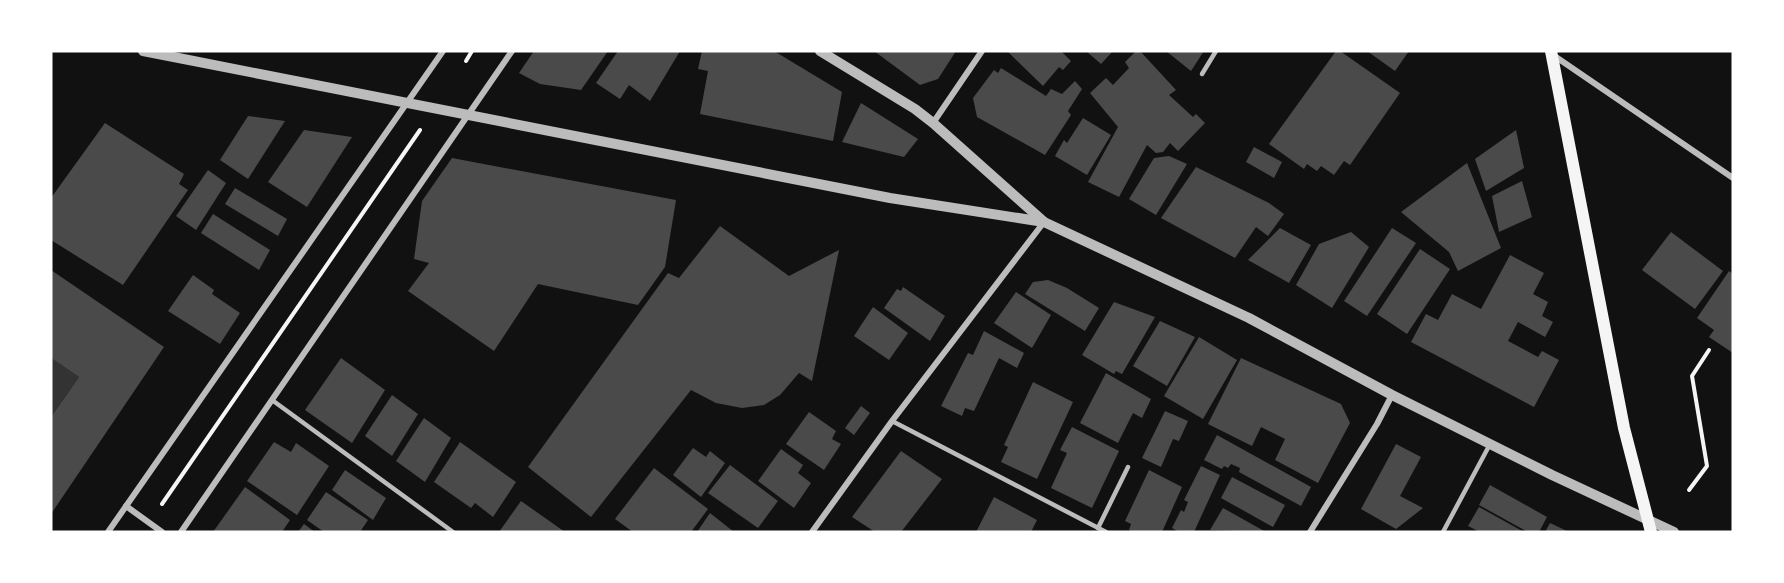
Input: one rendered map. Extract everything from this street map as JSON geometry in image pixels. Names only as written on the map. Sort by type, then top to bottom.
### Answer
[{"type":"main road","points":[[1550,52],[1624,428],[1651,532]]},
{"type":"street","points":[[143,51],[890,198],[1044,222],[1249,318],[1392,395],[1552,475],[1674,532]]},
{"type":"street","points":[[108,532],[442,51]]},
{"type":"street","points":[[181,532],[512,51]]},
{"type":"street","points":[[820,51],[915,109],[1044,222]]},
{"type":"street","points":[[933,123],[982,51]]},
{"type":"street","points":[[1550,52],[1733,178]]},
{"type":"street","points":[[812,532],[892,421],[1044,222]]},
{"type":"street","points":[[1310,532],[1377,424],[1392,395]]},
{"type":"street","points":[[126,506],[162,532]]},
{"type":"lane","points":[[1202,74],[1216,51]]},
{"type":"lane","points":[[272,400],[453,532]]},
{"type":"lane","points":[[892,421],[1106,532]]},
{"type":"lane","points":[[1443,532],[1491,443]]},
{"type":"lane","points":[[1098,528],[1128,466]]},
{"type":"path","points":[[460,70],[472,51]]},
{"type":"path","points":[[149,523],[435,108]]},
{"type":"path","points":[[1689,490],[1707,466],[1692,376],[1709,350]]},
{"type":"shaded area","points":[[51,358],[79,377],[51,417]]},
{"type":"building","points":[[534,51],[608,51],[581,90],[540,84],[519,73]]},
{"type":"building","points":[[618,51],[680,51],[650,101],[629,85],[620,99],[596,83]]},
{"type":"building","points":[[702,51],[774,51],[842,92],[833,141],[700,114],[708,71],[698,69]]},
{"type":"building","points":[[874,51],[956,51],[938,79],[920,85]]},
{"type":"building","points":[[1007,51],[1061,51],[1071,61],[1063,70],[1059,67],[1043,86]]},
{"type":"building","points":[[1086,51],[1113,51],[1101,64]]},
{"type":"building","points":[[1136,51],[1140,51],[1176,90],[1169,95],[1193,117],[1196,114],[1205,123],[1178,151],[1170,143],[1163,152],[1156,153],[1147,145],[1119,197],[1088,182],[1118,127],[1090,93],[1106,78],[1113,85],[1129,68],[1125,62]]},
{"type":"building","points":[[1166,51],[1204,51],[1191,71]]},
{"type":"building","points":[[1336,51],[1340,51],[1400,93],[1350,165],[1344,161],[1334,175],[1321,166],[1317,171],[1307,164],[1304,169],[1269,144]]},
{"type":"building","points":[[1367,51],[1409,51],[1395,71]]},
{"type":"building","points":[[1001,68],[1046,96],[1051,89],[1062,94],[1075,81],[1082,89],[1068,111],[1071,115],[1045,155],[977,117],[973,98],[994,70],[998,73]]},
{"type":"building","points":[[861,103],[918,139],[904,157],[842,142]]},
{"type":"building","points":[[248,116],[285,121],[248,179],[220,160]]},
{"type":"building","points":[[1083,118],[1111,135],[1087,175],[1055,156],[1064,140],[1067,143]]},
{"type":"building","points":[[105,123],[184,174],[179,184],[188,190],[123,285],[51,240],[51,198]]},
{"type":"building","points":[[304,130],[352,137],[307,207],[268,182]]},
{"type":"building","points":[[1516,130],[1524,168],[1486,191],[1475,159]]},
{"type":"building","points":[[1254,147],[1282,162],[1274,178],[1246,162]]},
{"type":"building","points":[[1169,156],[1187,164],[1156,215],[1129,199],[1154,158]]},
{"type":"building","points":[[452,158],[676,200],[665,267],[638,305],[538,284],[494,351],[408,291],[429,263],[414,259],[422,201]]},
{"type":"building","points":[[1467,163],[1501,248],[1458,271],[1449,252],[1401,212]]},
{"type":"building","points":[[1196,167],[1269,203],[1284,214],[1268,236],[1256,227],[1235,258],[1161,218]]},
{"type":"building","points":[[208,170],[226,183],[196,230],[176,216]]},
{"type":"building","points":[[1522,181],[1532,217],[1499,232],[1492,196]]},
{"type":"building","points":[[235,188],[287,219],[278,236],[225,204]]},
{"type":"building","points":[[213,214],[270,250],[259,270],[201,233]]},
{"type":"building","points":[[720,226],[789,276],[839,250],[812,381],[799,373],[780,395],[764,405],[742,408],[716,403],[691,390],[591,517],[528,467],[668,273],[679,278]]},
{"type":"building","points":[[1280,228],[1311,245],[1289,283],[1248,260]]},
{"type":"building","points":[[1392,228],[1416,243],[1367,316],[1344,301]]},
{"type":"building","points":[[1351,232],[1369,247],[1332,308],[1296,285],[1319,244]]},
{"type":"building","points":[[1671,232],[1723,271],[1695,309],[1642,270]]},
{"type":"building","points":[[1420,249],[1450,269],[1407,334],[1377,314]]},
{"type":"building","points":[[1510,255],[1544,273],[1533,294],[1548,302],[1542,316],[1553,322],[1545,337],[1518,322],[1508,341],[1538,357],[1542,351],[1559,360],[1534,407],[1411,342],[1426,314],[1438,320],[1452,294],[1481,309]]},
{"type":"building","points":[[51,270],[164,347],[51,514],[51,417],[79,377],[51,358]]},
{"type":"building","points":[[1729,271],[1733,274],[1733,353],[1709,337],[1714,330],[1697,318]]},
{"type":"building","points":[[193,275],[214,290],[212,294],[240,313],[220,344],[168,311]]},
{"type":"building","points":[[1048,280],[1067,288],[1099,308],[1085,331],[1025,294],[1033,282]]},
{"type":"building","points":[[903,287],[945,316],[930,341],[884,308],[897,289],[901,291]]},
{"type":"building","points":[[1016,292],[1051,315],[1032,348],[994,323]]},
{"type":"building","points":[[1114,302],[1155,317],[1122,374],[1116,371],[1114,374],[1082,355]]},
{"type":"building","points":[[873,307],[908,333],[889,360],[854,336]]},
{"type":"building","points":[[1160,321],[1195,337],[1167,386],[1133,366]]},
{"type":"building","points":[[984,331],[1024,353],[1017,368],[999,358],[974,411],[965,408],[962,416],[941,406],[968,353],[973,355]]},
{"type":"building","points":[[1199,337],[1237,360],[1203,419],[1164,396]]},
{"type":"building","points":[[341,358],[385,390],[352,443],[305,410]]},
{"type":"building","points":[[1241,358],[1341,404],[1350,423],[1318,483],[1275,460],[1285,439],[1261,427],[1252,446],[1208,424]]},
{"type":"building","points":[[1106,373],[1151,399],[1142,418],[1133,413],[1118,443],[1080,423]]},
{"type":"building","points":[[1033,382],[1073,402],[1037,479],[1001,462],[1008,447],[1004,445]]},
{"type":"building","points":[[392,395],[418,414],[392,456],[365,436]]},
{"type":"building","points":[[861,406],[870,413],[854,435],[845,428]]},
{"type":"building","points":[[1165,411],[1188,421],[1179,441],[1173,439],[1161,467],[1142,458]]},
{"type":"building","points":[[809,412],[836,431],[832,439],[841,444],[824,470],[786,444]]},
{"type":"building","points":[[424,418],[451,438],[425,482],[396,461]]},
{"type":"building","points":[[1072,427],[1119,451],[1092,508],[1051,488],[1067,453],[1060,450]]},
{"type":"building","points":[[1217,435],[1311,487],[1301,506],[1239,472],[1240,468],[1231,464],[1228,468],[1224,466],[1222,469],[1204,460]]},
{"type":"building","points":[[274,442],[291,452],[296,443],[329,466],[297,515],[247,481]]},
{"type":"building","points":[[460,442],[516,482],[493,517],[475,503],[471,508],[434,482]]},
{"type":"building","points":[[1396,444],[1421,457],[1400,496],[1423,508],[1396,529],[1361,509]]},
{"type":"building","points":[[693,448],[706,457],[710,451],[725,463],[701,497],[673,475]]},
{"type":"building","points":[[781,449],[803,465],[798,473],[811,483],[794,508],[758,481]]},
{"type":"building","points":[[901,451],[942,479],[901,532],[875,532],[852,517]]},
{"type":"building","points":[[730,465],[778,501],[758,528],[708,493]]},
{"type":"building","points":[[1201,466],[1220,475],[1194,532],[1179,532],[1172,528],[1181,510],[1184,512],[1188,502],[1184,500]]},
{"type":"building","points":[[654,468],[708,509],[691,532],[633,532],[615,519]]},
{"type":"building","points":[[345,470],[386,498],[373,520],[332,490]]},
{"type":"building","points":[[1149,470],[1182,487],[1162,532],[1133,532],[1129,530],[1131,524],[1125,521]]},
{"type":"building","points":[[1232,477],[1285,505],[1273,527],[1221,498]]},
{"type":"building","points":[[1490,485],[1547,517],[1539,532],[1528,532],[1479,505]]},
{"type":"building","points":[[245,487],[290,520],[282,532],[213,532]]},
{"type":"building","points":[[326,492],[368,520],[360,532],[324,532],[307,520]]},
{"type":"building","points":[[994,497],[1037,520],[1031,532],[976,532]]},
{"type":"building","points":[[521,501],[565,532],[499,532]]},
{"type":"building","points":[[1479,507],[1524,532],[1480,532],[1468,526]]},
{"type":"building","points":[[1223,508],[1266,532],[1210,530]]},
{"type":"building","points":[[710,513],[734,532],[697,532]]},
{"type":"building","points":[[1550,523],[1569,532],[1545,532]]},
{"type":"building","points":[[304,524],[315,532],[298,532]]}]
